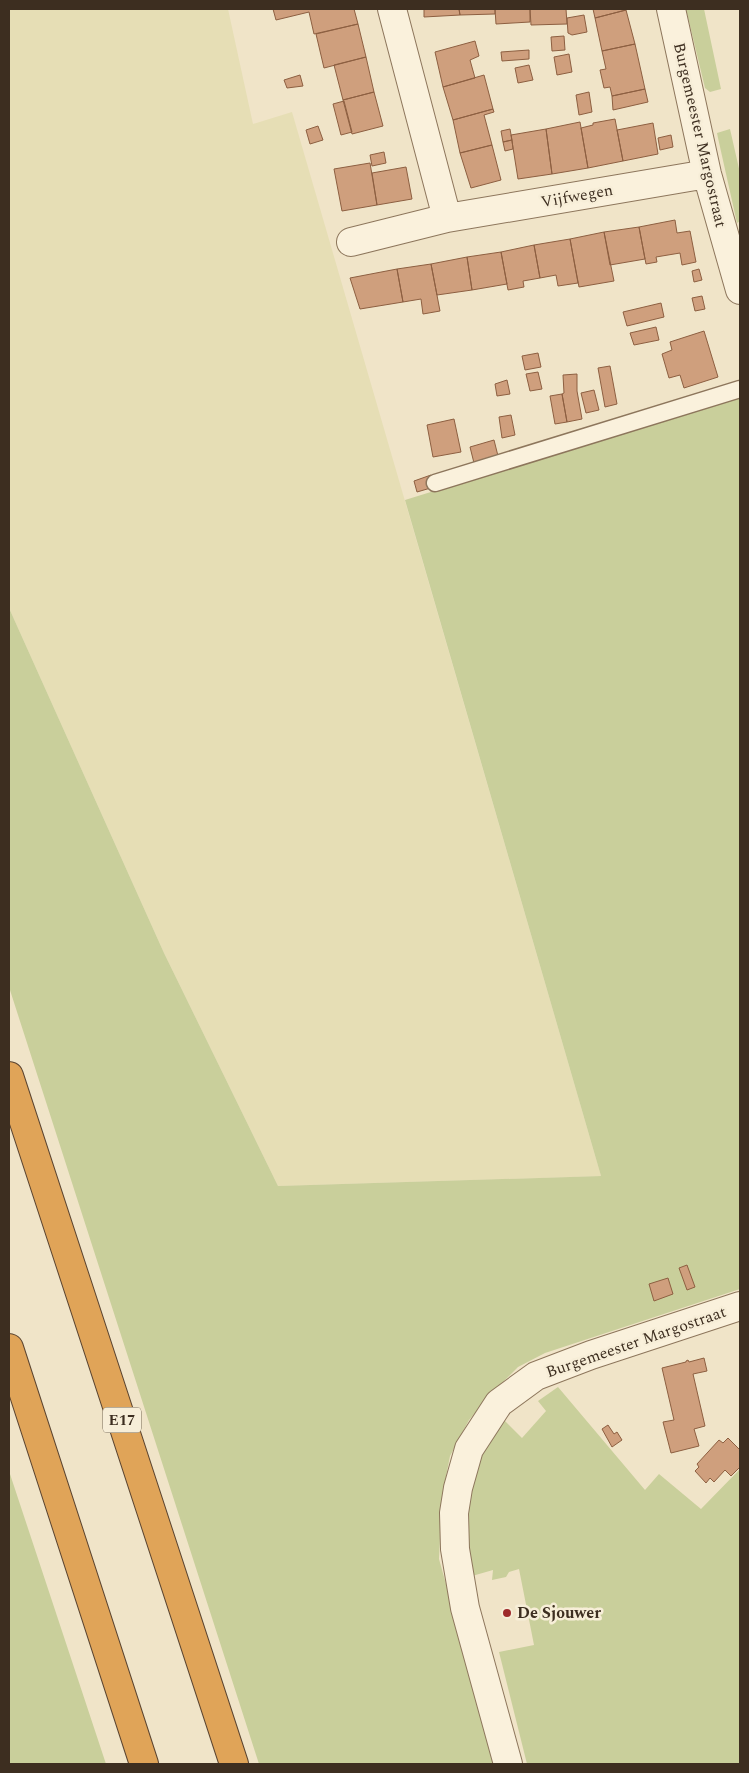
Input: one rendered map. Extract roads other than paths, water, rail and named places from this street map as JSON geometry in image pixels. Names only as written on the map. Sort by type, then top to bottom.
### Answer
[{"type":"highway","name":"E17","points":[[9,1076],[234,1764]]},
{"type":"highway","points":[[9,1348],[144,1764]]},
{"type":"street","points":[[392,9],[446,218]]},
{"type":"street","name":"Burgemeester Margostraat","points":[[671,9],[707,174],[740,290]]},
{"type":"street","name":"Vijfwegen","points":[[351,242],[446,218],[707,174]]},
{"type":"street","name":"Burgemeester Margostraat","points":[[508,1764],[465,1608],[455,1549],[454,1513],[458,1488],[469,1448],[499,1403],[536,1376],[591,1355],[740,1306]]},
{"type":"lane","points":[[435,483],[740,389]]},
{"type":"place","name":"De Sjouwer","points":[[507,1613]]}]
